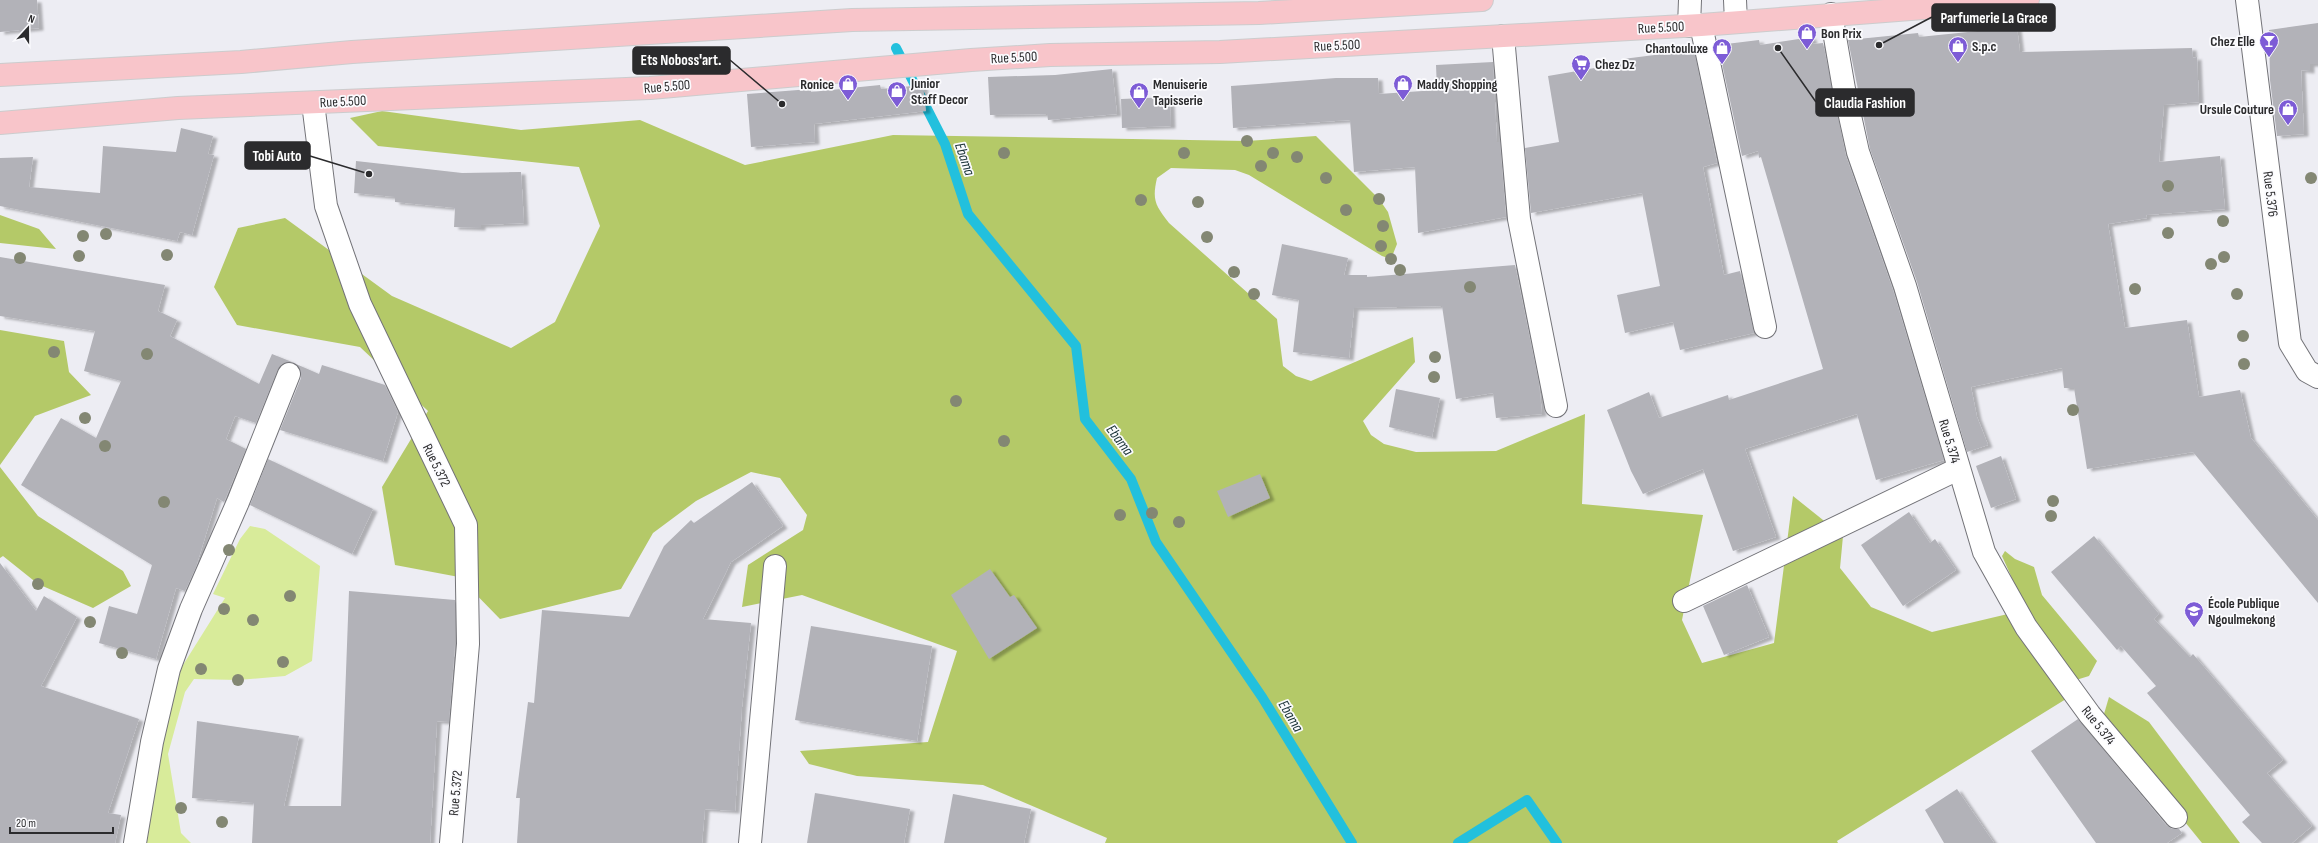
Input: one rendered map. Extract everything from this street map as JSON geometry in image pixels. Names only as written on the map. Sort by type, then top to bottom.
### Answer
[{"type":"main road","points":[[0,75],[242,62],[352,52],[852,20],[1216,12],[1259,6],[1482,0]]},
{"type":"main road","name":"Rue 5.500","points":[[0,123],[178,108],[650,88],[867,67],[1042,56],[1220,52],[1695,25],[2028,0]]},
{"type":"street","points":[[1690,0],[1765,327]]},
{"type":"street","points":[[1735,0],[1736,22]]},
{"type":"street","name":"Rue 5.376","points":[[2247,0],[2290,343],[2307,371],[2318,377]]},
{"type":"street","name":"Rue 5.374","points":[[1831,14],[1844,89],[1858,152],[1905,286],[1958,469],[1984,552],[2026,627],[2090,715],[2176,817]]},
{"type":"street","points":[[1503,36],[1519,219],[1556,406]]},
{"type":"street","name":"Rue 5.372","points":[[313,103],[326,206],[360,304],[466,525],[468,644],[451,843]]},
{"type":"street","points":[[135,843],[152,742],[169,669],[191,609],[238,502],[289,374]]},
{"type":"street","points":[[1684,600],[1958,469]]},
{"type":"street","points":[[750,843],[775,566]]},
{"type":"green space","points":[[382,111],[521,130],[640,120],[745,165],[893,135],[1247,141],[1316,136],[1379,199],[1388,212],[1397,244],[1391,259],[1382,256],[1249,175],[1235,170],[1171,168],[1157,178],[1155,197],[1158,207],[1169,223],[1277,319],[1283,366],[1296,376],[1311,381],[1413,337],[1415,362],[1363,421],[1371,435],[1384,444],[1416,452],[1496,451],[1585,414],[1582,504],[1703,515],[1682,620],[1702,663],[1774,643],[1793,496],[1843,536],[1840,568],[1871,607],[1932,632],[2012,613],[2066,699],[1837,841],[1838,843],[1105,843],[1107,838],[983,785],[857,776],[809,764],[800,751],[928,742],[957,651],[802,595],[742,607],[748,565],[803,530],[807,515],[780,478],[751,472],[696,501],[653,533],[621,589],[500,619],[459,577],[395,565],[382,487],[428,411],[360,347],[237,325],[214,287],[238,228],[285,218],[392,296],[511,348],[555,322],[600,226],[579,167],[378,146],[350,118]]},
{"type":"green space","points":[[0,215],[39,229],[56,249],[0,243]]},
{"type":"green space","points":[[0,330],[64,341],[69,372],[91,395],[35,416],[0,465]]},
{"type":"green space","points":[[0,467],[38,516],[123,571],[131,586],[93,608],[38,584],[3,556],[0,558]]},
{"type":"green space","points":[[250,526],[265,529],[320,566],[312,661],[285,676],[238,680],[194,679],[185,692],[168,754],[181,833],[191,843],[128,843],[168,689],[225,598],[213,594],[240,539]]},
{"type":"green space","points":[[2005,551],[2015,559],[2034,567],[2042,595],[2097,661],[2089,676],[2076,680],[2042,645],[2002,556]]},
{"type":"green space","points":[[2109,697],[2149,722],[2240,843],[2202,843],[2106,725],[2104,714]]},
{"type":"building","points":[[0,0],[37,0],[39,28],[0,32]]},
{"type":"building","points":[[2318,23],[2318,64],[2310,64],[2310,71],[2301,70],[2304,134],[2277,136],[2270,80],[2269,30]]},
{"type":"building","points":[[2017,27],[2020,52],[2192,48],[2193,58],[2197,57],[2199,102],[2164,105],[2159,162],[2220,156],[2225,209],[2146,215],[2147,218],[2108,224],[2125,328],[2187,320],[2199,397],[2240,390],[2251,438],[2318,520],[2318,603],[2193,452],[2087,469],[2074,388],[2064,388],[2062,368],[1971,387],[1977,417],[1988,445],[1967,452],[1917,282],[1870,149],[1848,40],[1918,33],[1919,37]]},
{"type":"building","points":[[1812,37],[1813,44],[1823,43],[1846,156],[1893,290],[1944,460],[1876,480],[1857,414],[1745,449],[1776,537],[1733,551],[1703,469],[1643,494],[1631,471],[1607,410],[1649,392],[1659,418],[1728,395],[1729,400],[1823,369],[1761,157],[1759,158],[1758,151],[1742,156],[1718,45],[1759,40],[1760,45]]},
{"type":"building","points":[[1694,50],[1717,163],[1703,167],[1724,275],[1740,271],[1754,333],[1680,350],[1673,322],[1625,333],[1617,295],[1660,286],[1642,193],[1531,213],[1525,148],[1559,142],[1548,76],[1624,63],[1623,59]]},
{"type":"building","points":[[1493,62],[1497,142],[1500,142],[1506,217],[1418,233],[1415,167],[1354,172],[1350,120],[1233,128],[1231,86],[1336,78],[1378,78],[1379,94],[1437,90],[1436,65]]},
{"type":"building","points":[[1112,69],[1117,114],[1048,120],[1047,114],[990,115],[988,77],[1055,75]]},
{"type":"building","points":[[880,85],[881,89],[923,85],[926,111],[814,124],[815,142],[751,147],[747,94],[811,89],[811,92]]},
{"type":"building","points":[[1170,97],[1171,126],[1122,128],[1121,99]]},
{"type":"building","points":[[181,128],[213,136],[208,154],[214,155],[192,235],[180,232],[177,241],[0,206],[0,158],[33,157],[29,187],[100,193],[103,146],[176,152]]},
{"type":"building","points":[[356,161],[462,173],[521,172],[524,223],[481,225],[481,228],[454,227],[455,208],[395,202],[395,197],[354,193]]},
{"type":"building","points":[[1282,244],[1348,258],[1344,275],[1367,275],[1367,277],[1515,265],[1539,383],[1542,414],[1496,418],[1493,393],[1456,399],[1442,306],[1354,308],[1349,358],[1293,352],[1299,300],[1272,295]]},
{"type":"building","points":[[0,257],[165,285],[158,311],[177,320],[170,336],[259,384],[272,354],[292,362],[282,364],[278,369],[256,423],[235,416],[226,439],[246,449],[224,502],[217,498],[196,567],[185,591],[176,588],[156,659],[99,643],[109,606],[137,614],[152,565],[21,485],[61,418],[96,438],[121,381],[84,371],[95,331],[0,316]]},
{"type":"building","points":[[296,364],[319,374],[322,365],[385,385],[398,412],[383,461],[280,430],[301,378],[301,372]]},
{"type":"building","points":[[1396,389],[1440,398],[1432,437],[1389,427]]},
{"type":"building","points":[[2001,456],[2016,499],[1991,508],[1976,466]]},
{"type":"building","points":[[268,459],[373,509],[352,554],[250,505]]},
{"type":"building","points":[[1260,474],[1270,498],[1228,517],[1217,491]]},
{"type":"building","points":[[752,482],[783,526],[731,562],[703,619],[751,623],[742,707],[735,811],[705,809],[702,843],[517,843],[520,798],[516,798],[528,702],[534,703],[542,610],[629,617],[664,546],[691,520],[694,523]]},
{"type":"building","points":[[1909,512],[1930,543],[1935,539],[1956,570],[1903,606],[1861,545]]},
{"type":"building","points":[[2094,536],[2159,614],[2154,619],[2190,657],[2193,654],[2283,760],[2267,773],[2312,826],[2292,843],[2262,843],[2242,822],[2250,815],[2147,693],[2156,686],[2121,646],[2117,650],[2051,572]]},
{"type":"building","points":[[0,563],[36,611],[44,596],[77,617],[41,686],[139,719],[108,813],[121,815],[115,843],[0,843]]},
{"type":"building","points":[[990,569],[1010,597],[1014,595],[1037,628],[989,659],[951,595]]},
{"type":"building","points":[[1747,585],[1769,637],[1724,655],[1703,606]]},
{"type":"building","points":[[349,591],[455,600],[455,644],[449,722],[437,721],[430,843],[252,843],[254,803],[192,798],[197,721],[299,736],[284,806],[341,806]]},
{"type":"building","points":[[811,626],[932,646],[917,741],[795,720]]},
{"type":"building","points":[[2078,719],[2166,825],[2172,829],[2179,829],[2182,833],[2167,843],[2096,843],[2031,751]]},
{"type":"building","points":[[1957,789],[1994,843],[1944,843],[1925,810]]},
{"type":"building","points":[[815,793],[910,809],[904,843],[807,843]]},
{"type":"building","points":[[953,794],[1031,809],[1024,843],[944,843]]},
{"type":"waterway","name":"Ebama","points":[[896,48],[945,144],[968,214],[1076,346],[1085,419],[1131,479],[1156,542],[1262,697],[1352,843]]},
{"type":"waterway","name":"Ebama","points":[[1458,843],[1527,800],[1557,843]]},
{"type":"place","name":"Parfumerie La Grace","points":[[1879,45]]},
{"type":"place","name":"Claudia Fashion","points":[[1778,48]]},
{"type":"place","name":"Bon Prix","points":[[1807,50]]},
{"type":"place","name":"Chez Elle","points":[[2269,58]]},
{"type":"place","name":"S.p.c","points":[[1958,63]]},
{"type":"place","name":"Chantouluxe","points":[[1722,65]]},
{"type":"place","name":"Chez Dz","points":[[1581,81]]},
{"type":"place","name":"Ronice","points":[[848,101]]},
{"type":"place","name":"Maddy Shopping","points":[[1403,101]]},
{"type":"place","name":"Ets Noboss'art.","points":[[782,104]]},
{"type":"place","name":"Junior Staff Decor","points":[[897,108]]},
{"type":"place","name":"Menuiserie Tapisserie","points":[[1139,109]]},
{"type":"place","name":"Ursule Couture","points":[[2288,126]]},
{"type":"place","name":"Tobi Auto","points":[[369,174]]},
{"type":"place","name":"École Publique Ngoulmekong","points":[[2194,628]]}]
